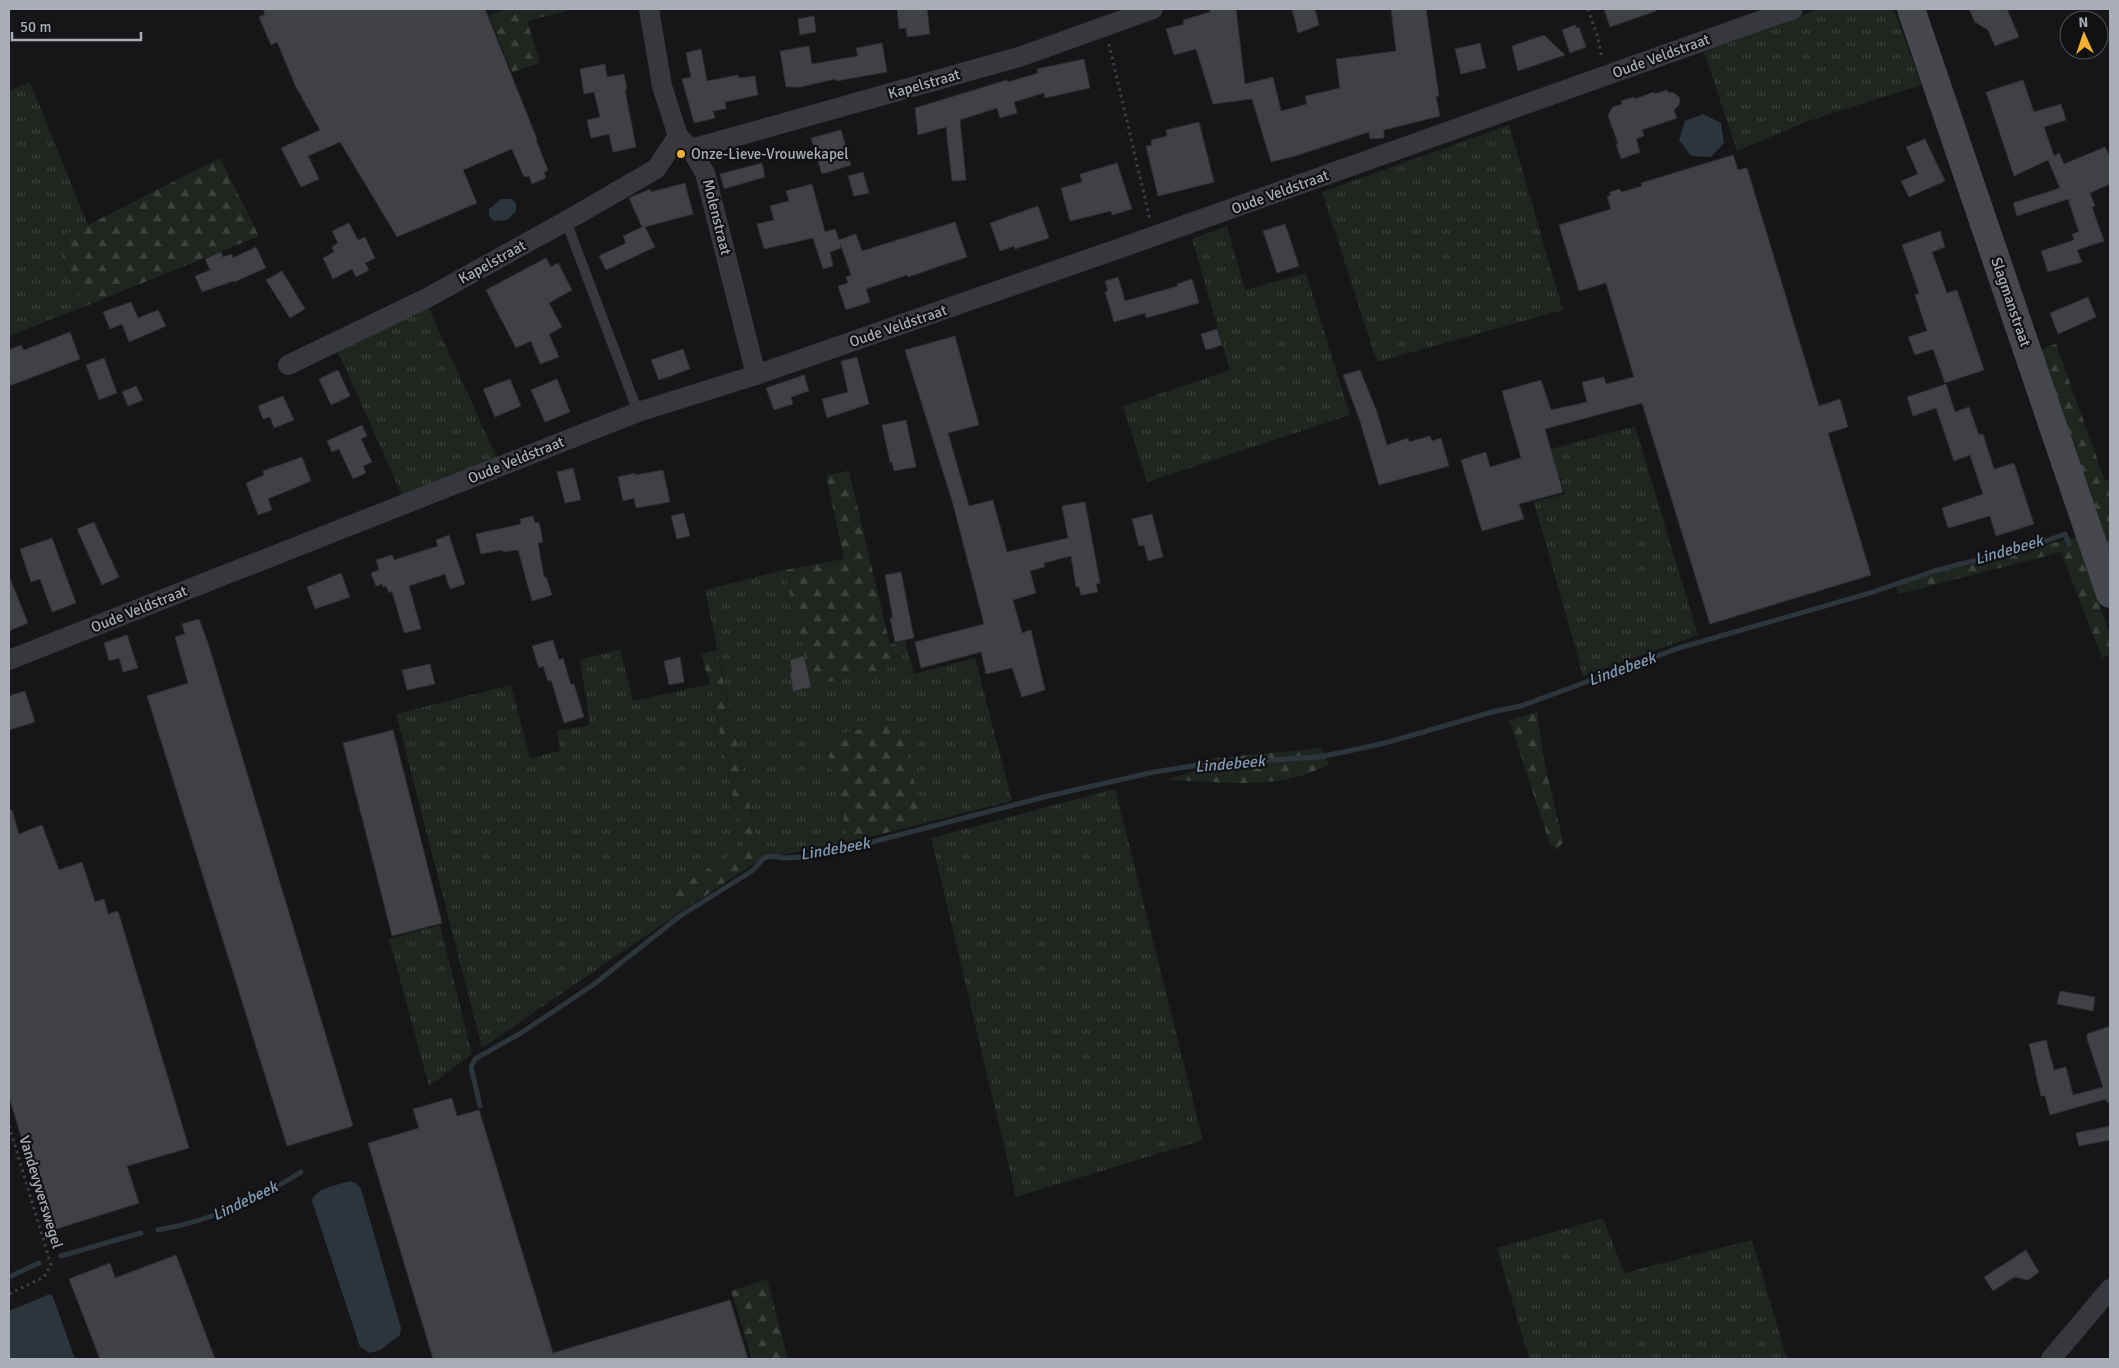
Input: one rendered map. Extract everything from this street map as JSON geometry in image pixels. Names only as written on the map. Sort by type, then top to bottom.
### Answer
[{"type":"main road","name":"Slagmanstraat","points":[[1911,9],[2110,594]]},
{"type":"street","name":"Molenstraat","points":[[649,9],[662,86],[684,142],[705,172],[756,375]]},
{"type":"street","name":"Kapelstraat","points":[[288,365],[426,298],[566,221],[656,169],[684,142],[1019,57],[1153,9]]},
{"type":"street","name":"Oude Veldstraat","points":[[9,660],[638,412],[756,375],[1793,9]]},
{"type":"street","points":[[2051,1359],[2110,1289]]},
{"type":"lane","points":[[566,221],[638,412]]},
{"type":"path","points":[[1588,9],[1598,38],[1605,76]]},
{"type":"path","points":[[1105,26],[1154,236]]},
{"type":"path","name":"Vandevyverswegel","points":[[9,1126],[51,1265],[44,1277],[9,1294]]},
{"type":"green space","points":[[508,9],[573,9],[527,21],[540,63],[512,72],[489,15]]},
{"type":"green space","points":[[1819,9],[1892,9],[1896,14],[1921,85],[1808,121],[1737,151],[1704,52]]},
{"type":"green space","points":[[30,82],[88,225],[55,239],[83,307],[9,336],[9,91]]},
{"type":"green space","points":[[1509,125],[1563,310],[1377,362],[1322,192]]},
{"type":"green space","points":[[220,158],[259,236],[83,307],[55,238],[88,225]]},
{"type":"green space","points":[[1227,226],[1245,290],[1306,273],[1350,415],[1147,482],[1123,406],[1230,370],[1192,239]]},
{"type":"green space","points":[[428,307],[498,460],[403,497],[337,350]]},
{"type":"green space","points":[[2056,344],[2105,481],[2110,480],[2110,559],[2038,350]]},
{"type":"green space","points":[[1635,426],[1698,635],[1583,676],[1534,502],[1565,494],[1551,449]]},
{"type":"green space","points":[[849,471],[895,666],[812,686],[784,570],[844,559],[826,475]]},
{"type":"green space","points":[[2076,537],[2110,636],[2110,655],[2102,658],[2061,552],[1899,594],[1895,584]]},
{"type":"green space","points":[[784,570],[812,686],[895,665],[890,644],[905,641],[914,674],[975,658],[1012,801],[925,823],[898,721],[824,737],[849,842],[761,859],[705,590]]},
{"type":"green space","points":[[620,649],[633,701],[710,684],[743,848],[670,892],[676,915],[482,1048],[396,714],[511,685],[530,758],[560,751],[557,731],[590,725],[580,660]]},
{"type":"green space","points":[[717,650],[761,859],[676,915],[670,892],[743,848],[710,684],[701,654]]},
{"type":"green space","points":[[1537,712],[1543,756],[1563,842],[1557,850],[1550,844],[1509,720]]},
{"type":"green space","points":[[898,721],[925,823],[849,842],[824,737]]},
{"type":"green space","points":[[1320,748],[1329,764],[1310,773],[1290,778],[1270,782],[1249,783],[1166,780],[1202,769],[1202,761]]},
{"type":"green space","points":[[1115,789],[1203,1140],[1016,1197],[931,838]]},
{"type":"green space","points":[[440,925],[472,1054],[429,1086],[389,939]]},
{"type":"green space","points":[[1603,1218],[1624,1273],[1752,1240],[1787,1359],[1529,1359],[1497,1248]]},
{"type":"green space","points":[[767,1279],[788,1359],[752,1359],[731,1291]]},
{"type":"shaded area","points":[[1703,114],[1721,123],[1724,143],[1711,157],[1691,156],[1679,140],[1685,121]]},
{"type":"shaded area","points":[[501,199],[511,199],[516,203],[516,211],[507,220],[493,221],[489,215],[489,209]]},
{"type":"shaded area","points":[[350,1181],[357,1184],[361,1189],[401,1328],[400,1335],[380,1350],[370,1353],[360,1347],[312,1201],[322,1190]]},
{"type":"shaded area","points":[[50,1294],[53,1297],[75,1359],[9,1359],[9,1311]]},
{"type":"building","points":[[263,9],[485,9],[537,139],[548,170],[544,172],[546,178],[532,184],[529,176],[524,177],[512,149],[463,170],[477,203],[397,237],[340,142],[308,156],[319,179],[301,187],[281,148],[320,130],[295,85],[277,42],[271,45],[259,17],[265,14]]},
{"type":"building","points":[[897,9],[927,9],[930,34],[907,37],[906,28],[899,29]]},
{"type":"building","points":[[1210,9],[1236,9],[1245,84],[1273,77],[1281,111],[1307,104],[1305,96],[1340,88],[1336,59],[1396,51],[1391,9],[1426,9],[1439,96],[1436,97],[1440,116],[1384,130],[1384,138],[1370,139],[1369,132],[1271,162],[1252,99],[1213,104],[1196,49],[1174,55],[1166,29],[1184,24],[1183,20],[1210,12]]},
{"type":"building","points":[[1292,9],[1315,9],[1319,25],[1298,33]]},
{"type":"building","points":[[1604,9],[1655,9],[1656,11],[1610,27]]},
{"type":"building","points":[[1969,9],[2007,9],[2019,37],[1995,46],[1988,30],[1975,22]]},
{"type":"building","points":[[814,16],[816,32],[800,35],[798,19]]},
{"type":"building","points":[[1575,25],[1576,28],[1579,27],[1586,47],[1570,53],[1562,30]]},
{"type":"building","points":[[1544,35],[1565,55],[1518,71],[1512,46]]},
{"type":"building","points":[[882,43],[887,72],[836,81],[835,79],[801,87],[786,87],[780,51],[809,46],[812,64],[858,56],[856,48]]},
{"type":"building","points":[[1480,43],[1486,68],[1461,74],[1455,49]]},
{"type":"building","points":[[701,49],[707,81],[738,75],[739,78],[755,76],[758,95],[725,102],[726,109],[713,111],[715,118],[694,123],[682,79],[691,77],[686,53]]},
{"type":"building","points":[[1084,59],[1090,88],[1045,98],[1044,93],[1014,102],[1017,113],[1000,118],[997,108],[960,120],[966,180],[952,181],[946,127],[918,135],[915,108],[1007,80],[1008,82],[1038,73],[1037,69]]},
{"type":"building","points":[[605,64],[607,77],[624,74],[627,89],[625,90],[636,147],[613,152],[609,134],[591,138],[587,120],[600,117],[594,92],[584,94],[580,69]]},
{"type":"building","points":[[2023,80],[2034,112],[2061,104],[2066,120],[2044,127],[2054,156],[2059,153],[2064,164],[2105,147],[2110,157],[2110,184],[2090,193],[2095,206],[2092,207],[2104,241],[2077,250],[2082,262],[2048,272],[2041,251],[2074,240],[2072,234],[2079,232],[2068,199],[2017,216],[2013,203],[2060,188],[2048,160],[2014,176],[1986,92]]},
{"type":"building","points":[[1667,90],[1680,98],[1679,105],[1674,110],[1677,118],[1642,130],[1644,136],[1636,139],[1640,152],[1621,159],[1616,144],[1618,143],[1608,116],[1610,111],[1613,107],[1622,104],[1621,101]]},
{"type":"building","points":[[1199,122],[1214,182],[1158,196],[1146,146],[1152,145],[1151,140],[1167,136],[1166,130]]},
{"type":"building","points":[[841,130],[851,165],[822,174],[811,138]]},
{"type":"building","points":[[1925,139],[1945,181],[1909,197],[1901,181],[1918,174],[1906,147]]},
{"type":"building","points":[[1733,155],[1738,170],[1747,168],[1819,406],[1840,399],[1848,427],[1828,433],[1871,575],[1710,624],[1642,403],[1545,429],[1563,492],[1519,504],[1524,519],[1482,531],[1461,460],[1486,452],[1490,467],[1521,458],[1502,391],[1541,380],[1551,410],[1587,402],[1582,382],[1604,377],[1606,384],[1634,377],[1606,283],[1579,291],[1559,225],[1611,209],[1607,196],[1610,196],[1610,192],[1619,189],[1622,192],[1642,186],[1641,183]]},
{"type":"building","points":[[762,163],[765,177],[724,189],[720,174]]},
{"type":"building","points":[[1117,163],[1132,209],[1112,215],[1111,211],[1070,221],[1061,188],[1082,182],[1080,174]]},
{"type":"building","points":[[863,172],[869,193],[854,196],[848,176]]},
{"type":"building","points":[[685,183],[693,214],[645,227],[655,247],[606,270],[599,256],[626,243],[623,236],[642,227],[629,198],[650,189],[651,192]]},
{"type":"building","points":[[812,184],[825,232],[835,229],[839,240],[856,234],[862,251],[955,222],[967,257],[866,289],[870,302],[846,310],[838,286],[848,283],[846,277],[851,275],[840,243],[841,248],[830,252],[833,266],[823,269],[813,238],[764,249],[757,224],[774,220],[770,206],[789,201],[786,191]]},
{"type":"building","points":[[1038,206],[1049,238],[1015,249],[1014,246],[1000,251],[990,223]]},
{"type":"building","points":[[349,223],[358,240],[365,237],[375,258],[365,263],[369,270],[356,277],[352,269],[333,279],[323,258],[334,252],[332,247],[338,243],[332,231]]},
{"type":"building","points":[[1285,224],[1299,266],[1277,273],[1263,231]]},
{"type":"building","points":[[1940,231],[1945,247],[1932,252],[1947,293],[1957,290],[1984,370],[1945,383],[1933,349],[1915,355],[1908,337],[1927,331],[1915,295],[1919,293],[1902,245]]},
{"type":"building","points":[[256,247],[266,268],[234,282],[202,292],[195,276],[210,270],[205,259],[221,252],[223,257],[232,254],[233,258]]},
{"type":"building","points":[[546,258],[551,267],[558,263],[572,290],[549,303],[562,327],[549,334],[559,357],[540,364],[531,341],[516,348],[486,290]]},
{"type":"building","points":[[282,271],[305,309],[290,318],[266,280]]},
{"type":"building","points":[[1118,277],[1125,301],[1178,286],[1177,284],[1192,279],[1199,303],[1146,318],[1145,313],[1114,322],[1105,292],[1108,291],[1105,281]]},
{"type":"building","points":[[2088,297],[2096,317],[2058,334],[2050,313]]},
{"type":"building","points":[[131,302],[138,318],[158,310],[166,326],[129,342],[122,324],[110,329],[103,312]]},
{"type":"building","points":[[1217,329],[1222,345],[1206,350],[1201,334]]},
{"type":"building","points":[[70,332],[80,359],[9,386],[9,350],[21,345],[24,350]]},
{"type":"building","points":[[955,336],[979,425],[948,433],[969,506],[993,500],[1007,552],[1068,538],[1062,506],[1085,502],[1100,583],[1096,584],[1098,592],[1081,595],[1079,587],[1076,587],[1071,556],[1044,563],[1045,567],[1030,571],[1036,593],[1013,600],[1022,633],[1031,630],[1045,690],[1022,697],[1012,668],[986,674],[981,652],[921,668],[915,642],[984,624],[953,504],[905,350]]},
{"type":"building","points":[[683,349],[690,369],[659,380],[651,360]]},
{"type":"building","points":[[857,357],[869,404],[827,418],[822,399],[848,392],[841,361]]},
{"type":"building","points":[[104,358],[117,393],[99,400],[86,365]]},
{"type":"building","points":[[338,370],[350,396],[331,405],[319,379]]},
{"type":"building","points":[[1360,370],[1377,412],[1387,445],[1408,438],[1409,442],[1430,436],[1432,441],[1441,438],[1449,466],[1379,485],[1359,418],[1343,375]]},
{"type":"building","points":[[804,375],[809,391],[791,397],[793,404],[774,410],[766,388]]},
{"type":"building","points":[[510,379],[521,406],[495,417],[483,389]]},
{"type":"building","points":[[557,379],[570,412],[545,422],[531,390]]},
{"type":"building","points":[[1946,384],[1955,412],[1969,407],[1979,435],[1983,434],[1994,469],[2014,463],[2034,524],[1996,536],[1990,516],[1948,528],[1942,508],[1983,494],[1970,455],[1954,461],[1936,408],[1913,416],[1907,397]]},
{"type":"building","points":[[136,386],[143,400],[128,406],[122,392]]},
{"type":"building","points":[[283,396],[294,420],[274,428],[270,417],[263,419],[258,406]]},
{"type":"building","points":[[906,420],[916,467],[894,471],[892,462],[890,462],[882,425]]},
{"type":"building","points":[[362,425],[367,436],[361,439],[372,462],[363,466],[366,473],[353,479],[339,449],[332,452],[327,441]]},
{"type":"building","points":[[302,457],[311,481],[268,499],[272,510],[258,515],[246,483],[264,475],[263,471]]},
{"type":"building","points":[[573,468],[581,500],[565,503],[557,472]]},
{"type":"building","points":[[663,470],[670,502],[636,508],[634,498],[623,501],[618,477]]},
{"type":"building","points":[[684,513],[690,536],[677,539],[671,516]]},
{"type":"building","points":[[1152,514],[1163,557],[1148,561],[1144,545],[1139,546],[1132,519]]},
{"type":"building","points":[[533,516],[535,523],[539,522],[543,542],[538,543],[544,577],[546,577],[552,595],[532,601],[518,550],[503,552],[503,550],[481,554],[476,534],[521,524],[520,519]]},
{"type":"building","points":[[94,522],[119,577],[102,585],[77,529]]},
{"type":"building","points":[[449,535],[465,584],[450,589],[445,574],[409,586],[421,629],[404,633],[392,591],[389,593],[386,586],[383,587],[382,584],[376,586],[371,573],[379,570],[376,560],[392,555],[394,560],[438,546],[436,540]]},
{"type":"building","points":[[52,538],[76,603],[52,612],[40,579],[31,582],[20,549]]},
{"type":"building","points":[[901,572],[914,638],[895,642],[890,618],[893,618],[885,575]]},
{"type":"building","points":[[341,573],[350,597],[315,609],[307,587]]},
{"type":"building","points":[[9,576],[28,623],[9,631]]},
{"type":"building","points":[[199,619],[208,643],[353,1126],[287,1146],[147,696],[188,683],[175,637],[185,634],[182,624]]},
{"type":"building","points":[[127,635],[138,668],[123,672],[119,658],[109,661],[104,643]]},
{"type":"building","points":[[553,640],[559,660],[563,658],[571,685],[574,684],[584,717],[564,723],[551,680],[548,681],[543,666],[539,668],[532,646]]},
{"type":"building","points":[[804,656],[811,687],[793,691],[790,660]]},
{"type":"building","points":[[680,657],[684,682],[669,685],[664,661]]},
{"type":"building","points":[[430,664],[435,684],[407,690],[402,670]]},
{"type":"building","points":[[25,691],[35,722],[9,730],[9,696]]},
{"type":"building","points":[[393,730],[442,923],[392,936],[343,743]]},
{"type":"building","points":[[9,810],[12,810],[19,834],[42,825],[59,870],[82,862],[95,902],[104,899],[108,914],[118,911],[189,1148],[127,1166],[139,1203],[50,1231],[9,1097]]},
{"type":"building","points":[[2060,991],[2095,997],[2093,1011],[2057,1004]]},
{"type":"building","points":[[2110,1026],[2110,1102],[2107,1102],[2106,1099],[2050,1115],[2045,1096],[2041,1096],[2029,1044],[2046,1040],[2054,1070],[2066,1067],[2073,1095],[2103,1087],[2087,1034]]},
{"type":"building","points":[[452,1098],[457,1116],[479,1110],[553,1353],[730,1300],[748,1359],[433,1359],[368,1143],[419,1128],[413,1109]]},
{"type":"building","points":[[2110,1126],[2110,1140],[2079,1146],[2076,1133]]},
{"type":"building","points":[[2026,1250],[2039,1272],[2028,1280],[2014,1277],[1993,1291],[1984,1277]]},
{"type":"building","points":[[176,1255],[215,1359],[100,1359],[69,1279],[110,1263],[115,1278]]},
{"type":"waterway","name":"Lindebeek","points":[[480,1106],[471,1067],[475,1059],[521,1033],[593,985],[680,916],[752,871],[764,858],[771,856],[784,858],[803,857],[830,853],[1048,796],[1154,772],[1199,765],[1318,757],[1385,743],[1496,711],[1521,706],[1679,648],[1870,593],[1934,571],[2038,544],[2065,534],[2069,544]]},
{"type":"waterway","name":"Lindebeek","points":[[158,1230],[197,1221],[250,1201],[301,1172]]},
{"type":"waterway","name":"Lindebeek","points":[[61,1256],[141,1233]]},
{"type":"waterway","name":"Lindebeek","points":[[9,1277],[39,1263]]},
{"type":"place","name":"Onze-Lieve-Vrouwekapel","points":[[681,154]]}]
